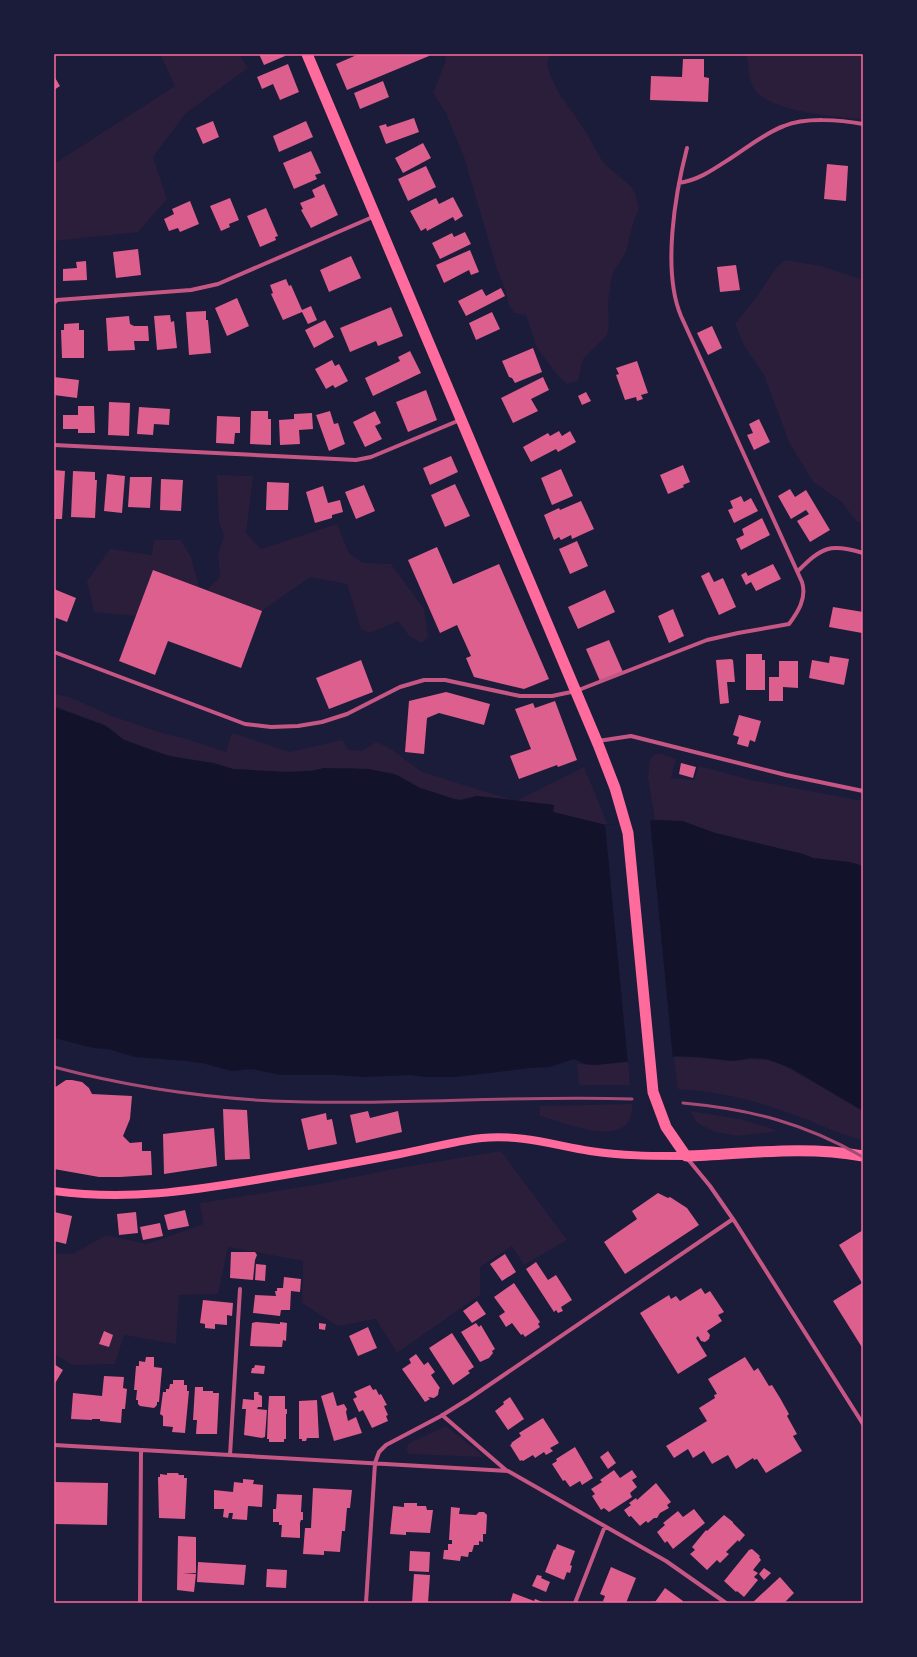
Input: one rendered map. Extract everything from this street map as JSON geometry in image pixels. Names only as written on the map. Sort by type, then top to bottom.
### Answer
[{"type":"highway","points":[[307,54],[597,741],[615,788],[628,833],[653,1092],[660,1115],[671,1136],[686,1156],[801,1150],[863,1156]]},
{"type":"main road","points":[[54,1190],[108,1196],[144,1195],[186,1191],[354,1163],[461,1141],[490,1137],[524,1139],[615,1154],[686,1156]]},
{"type":"street","points":[[679,184],[703,176],[754,142],[788,124],[813,121],[839,121],[863,124]]},
{"type":"street","points":[[54,652],[245,724],[271,727],[298,726],[322,722],[347,714],[400,687],[424,680],[445,680],[520,696],[552,696],[576,691],[707,640],[788,624],[797,613],[803,600],[804,587],[678,309],[674,287],[671,242],[679,184],[687,148]]},
{"type":"street","points":[[55,301],[190,290],[218,284],[375,215]]},
{"type":"street","points":[[54,446],[356,460],[371,457],[461,420]]},
{"type":"street","points":[[798,571],[810,559],[829,548],[843,548],[863,553]]},
{"type":"street","points":[[597,741],[631,736],[786,775],[863,790]]},
{"type":"street","points":[[686,1156],[710,1186],[733,1219],[863,1424]]},
{"type":"street","points":[[366,1603],[375,1463],[379,1452],[386,1445],[470,1398],[733,1219]]},
{"type":"street","points":[[230,1455],[240,1289]]},
{"type":"street","points":[[442,1415],[508,1471],[666,1561],[726,1603]]},
{"type":"street","points":[[54,1445],[508,1471]]},
{"type":"street","points":[[140,1450],[140,1603]]},
{"type":"street","points":[[575,1603],[605,1526]]},
{"type":"shaded area","points":[[160,54],[239,54],[248,68],[186,113],[153,157],[167,199],[138,232],[54,241],[54,164],[175,86]]},
{"type":"shaded area","points":[[445,54],[550,54],[547,64],[550,75],[560,95],[585,130],[601,159],[633,189],[639,210],[634,220],[626,252],[614,271],[611,281],[608,303],[609,325],[607,335],[583,359],[578,381],[567,384],[558,376],[537,348],[526,315],[514,313],[508,303],[506,291],[497,269],[464,157],[446,113],[433,93],[446,60]]},
{"type":"shaded area","points":[[746,54],[863,54],[863,119],[803,112],[772,102],[760,95],[751,84]]},
{"type":"shaded area","points":[[785,260],[821,266],[863,280],[863,523],[856,521],[842,502],[813,482],[789,442],[764,375],[744,345],[735,324],[758,295],[776,268]]},
{"type":"shaded area","points":[[217,475],[253,476],[246,533],[261,549],[337,524],[349,553],[363,563],[391,564],[424,609],[428,637],[422,643],[410,637],[398,621],[370,633],[361,629],[347,584],[310,577],[262,611],[207,590],[220,577],[218,554],[224,536],[219,522]]},
{"type":"shaded area","points":[[154,540],[181,540],[191,557],[199,587],[153,570],[136,616],[94,612],[87,581],[110,549],[152,555]]},
{"type":"shaded area","points":[[54,694],[69,697],[112,716],[165,734],[184,738],[226,752],[232,733],[290,752],[342,740],[349,750],[362,751],[376,742],[388,747],[422,772],[514,800],[477,796],[461,800],[454,799],[420,788],[392,773],[352,768],[285,772],[233,769],[213,763],[166,755],[120,738],[103,724],[54,706]]},
{"type":"shaded area","points":[[54,707],[106,726],[124,740],[154,751],[173,757],[213,763],[233,769],[285,772],[311,771],[324,768],[369,769],[397,775],[420,788],[454,799],[461,800],[477,796],[554,805],[553,812],[606,825],[658,820],[682,821],[715,833],[803,854],[813,858],[849,862],[863,866],[863,1111],[791,1068],[766,1059],[751,1058],[733,1061],[678,1056],[595,1065],[585,1064],[574,1059],[550,1067],[455,1077],[427,1077],[410,1075],[365,1077],[336,1075],[281,1075],[251,1069],[232,1071],[202,1063],[187,1061],[135,1057],[108,1049],[94,1048],[54,1038]]},
{"type":"shaded area","points":[[656,754],[662,754],[676,759],[671,778],[694,780],[699,766],[751,780],[863,801],[863,866],[849,862],[813,858],[803,854],[715,833],[682,821],[655,821],[648,777],[650,759]]},
{"type":"shaded area","points":[[584,767],[607,823],[605,825],[553,812],[554,805],[517,801]]},
{"type":"shaded area","points":[[674,1057],[733,1061],[751,1059],[771,1060],[783,1065],[863,1111],[863,1140],[756,1102],[709,1092],[678,1089]]},
{"type":"shaded area","points":[[628,1062],[630,1085],[579,1084],[577,1064],[595,1065]]},
{"type":"shaded area","points":[[632,1104],[630,1119],[623,1128],[611,1131],[597,1131],[581,1128],[540,1116],[540,1106]]},
{"type":"shaded area","points":[[690,1111],[740,1119],[779,1131],[737,1136],[715,1132],[697,1123]]},
{"type":"shaded area","points":[[501,1151],[567,1240],[524,1265],[512,1246],[480,1267],[480,1295],[397,1353],[376,1319],[338,1326],[302,1303],[303,1261],[228,1247],[218,1294],[179,1295],[176,1344],[124,1335],[115,1364],[73,1365],[54,1354],[54,1254],[73,1254],[106,1235],[147,1244],[203,1224],[200,1203],[320,1184],[388,1170]]},
{"type":"shaded area","points":[[446,1426],[482,1456],[408,1453],[406,1449],[409,1443]]},
{"type":"pier","points":[[650,820],[673,1059],[628,1064],[605,825]]},
{"type":"building","points":[[259,54],[284,54],[285,56],[264,65]]},
{"type":"building","points":[[359,54],[428,54],[429,56],[347,90],[336,64]]},
{"type":"building","points":[[683,59],[704,59],[704,77],[709,78],[708,102],[650,100],[651,76],[682,77]]},
{"type":"building","points":[[288,64],[299,92],[280,100],[273,84],[262,89],[257,77]]},
{"type":"building","points":[[54,76],[60,86],[54,90]]},
{"type":"building","points":[[383,81],[389,97],[360,109],[354,93]]},
{"type":"building","points":[[414,118],[419,132],[386,144],[379,126],[386,124],[387,127]]},
{"type":"building","points":[[213,121],[219,137],[203,144],[196,128]]},
{"type":"building","points":[[306,121],[313,137],[279,152],[273,136]]},
{"type":"building","points":[[423,143],[431,158],[403,173],[395,158]]},
{"type":"building","points":[[311,151],[321,173],[315,175],[317,179],[294,189],[283,163]]},
{"type":"building","points":[[827,164],[848,166],[846,201],[824,199]]},
{"type":"building","points":[[426,166],[436,187],[408,201],[398,179]]},
{"type":"building","points":[[324,184],[338,215],[311,228],[301,210],[303,209],[300,203],[315,197],[312,190]]},
{"type":"building","points":[[453,197],[463,216],[455,221],[453,217],[427,231],[426,228],[421,231],[410,211],[436,198],[439,204]]},
{"type":"building","points":[[230,198],[239,220],[229,224],[230,227],[221,231],[210,206]]},
{"type":"building","points":[[190,201],[199,224],[180,232],[178,228],[169,231],[164,219],[174,214],[172,209]]},
{"type":"building","points":[[266,208],[278,236],[275,237],[276,240],[260,247],[247,216]]},
{"type":"building","points":[[465,232],[471,244],[440,259],[432,243],[452,233],[454,237]]},
{"type":"building","points":[[138,249],[141,275],[116,278],[113,252]]},
{"type":"building","points":[[470,250],[479,272],[471,275],[469,270],[444,283],[436,265]]},
{"type":"building","points":[[351,256],[361,278],[329,292],[320,270]]},
{"type":"building","points":[[86,261],[87,280],[63,281],[63,269],[77,268],[76,262]]},
{"type":"building","points":[[736,265],[740,290],[720,292],[717,267]]},
{"type":"building","points":[[286,279],[289,286],[291,285],[302,310],[311,306],[317,320],[308,324],[302,312],[283,320],[271,294],[273,293],[270,285]]},
{"type":"building","points":[[501,288],[505,296],[466,316],[458,301],[482,289],[486,296]]},
{"type":"building","points":[[237,298],[249,326],[227,336],[215,308]]},
{"type":"building","points":[[391,307],[403,336],[378,346],[376,341],[350,352],[340,328]]},
{"type":"building","points":[[206,311],[211,353],[189,355],[186,312]]},
{"type":"building","points":[[492,312],[500,329],[476,340],[469,323]]},
{"type":"building","points":[[170,315],[171,322],[174,321],[177,348],[157,350],[154,316]]},
{"type":"building","points":[[129,316],[130,324],[134,326],[148,326],[149,341],[134,341],[135,350],[108,351],[106,318]]},
{"type":"building","points":[[325,320],[334,337],[314,348],[305,330]]},
{"type":"building","points":[[79,323],[79,330],[84,330],[84,358],[62,358],[61,330],[64,330],[64,324]]},
{"type":"building","points":[[712,326],[722,348],[708,355],[697,333]]},
{"type":"building","points":[[533,348],[542,372],[515,383],[512,378],[509,377],[502,361]]},
{"type":"building","points":[[410,351],[421,373],[373,396],[365,378],[400,361],[398,357]]},
{"type":"building","points":[[332,360],[335,366],[339,364],[348,381],[335,388],[333,385],[326,389],[315,369]]},
{"type":"building","points":[[637,361],[648,393],[641,395],[643,399],[637,401],[636,397],[625,400],[616,375],[619,374],[616,368]]},
{"type":"building","points":[[54,377],[79,380],[77,398],[54,395]]},
{"type":"building","points":[[543,377],[549,390],[531,399],[538,411],[513,423],[501,398]]},
{"type":"building","points":[[426,390],[437,420],[408,432],[396,402]]},
{"type":"building","points":[[586,392],[591,401],[582,405],[578,396]]},
{"type":"building","points":[[109,402],[130,403],[129,436],[108,435]]},
{"type":"building","points":[[78,406],[94,406],[95,433],[78,433],[78,429],[63,429],[63,415],[78,415]]},
{"type":"building","points":[[139,407],[170,409],[169,425],[154,424],[153,435],[137,434]]},
{"type":"building","points":[[251,411],[268,411],[268,419],[271,419],[271,445],[250,444]]},
{"type":"building","points":[[330,411],[334,424],[338,423],[345,444],[329,451],[316,415]]},
{"type":"building","points":[[375,411],[381,423],[375,426],[382,439],[365,447],[353,422]]},
{"type":"building","points":[[312,413],[313,429],[299,430],[300,444],[280,445],[279,420],[294,419],[294,414]]},
{"type":"building","points":[[217,416],[240,417],[240,433],[235,433],[234,444],[216,443]]},
{"type":"building","points":[[759,419],[770,442],[754,450],[747,435],[753,433],[749,424]]},
{"type":"building","points":[[559,431],[562,436],[570,431],[576,442],[558,452],[556,449],[531,462],[523,447],[548,433],[550,436]]},
{"type":"building","points":[[451,456],[458,472],[430,485],[423,468]]},
{"type":"building","points":[[683,465],[690,482],[683,485],[684,487],[668,494],[660,475]]},
{"type":"building","points":[[561,469],[573,496],[552,505],[541,478]]},
{"type":"building","points":[[54,470],[65,471],[62,519],[54,519]]},
{"type":"building","points":[[73,471],[95,472],[95,480],[97,480],[95,518],[71,517]]},
{"type":"building","points":[[107,474],[125,476],[122,513],[104,511]]},
{"type":"building","points":[[130,477],[152,477],[150,508],[128,507]]},
{"type":"building","points":[[161,479],[183,480],[181,511],[160,510]]},
{"type":"building","points":[[267,482],[289,483],[288,510],[266,510]]},
{"type":"building","points":[[455,484],[470,516],[445,527],[431,495]]},
{"type":"building","points":[[364,485],[375,511],[356,519],[345,492]]},
{"type":"building","points":[[323,486],[328,503],[340,500],[343,512],[332,515],[332,518],[315,523],[306,492]]},
{"type":"building","points":[[790,489],[795,497],[806,490],[830,530],[810,542],[797,521],[809,514],[806,510],[791,519],[778,496]]},
{"type":"building","points":[[741,496],[744,502],[751,498],[758,511],[734,523],[728,510],[733,508],[730,501]]},
{"type":"building","points":[[581,501],[594,529],[572,539],[571,535],[561,540],[559,537],[554,540],[544,515],[559,508],[560,510]]},
{"type":"building","points":[[762,518],[770,535],[741,550],[736,539],[744,535],[742,529]]},
{"type":"building","points":[[577,541],[588,566],[570,574],[559,549]]},
{"type":"building","points":[[437,547],[453,584],[499,564],[549,679],[524,689],[474,677],[466,658],[471,656],[457,625],[440,633],[408,560]]},
{"type":"building","points":[[773,564],[781,579],[756,591],[751,582],[746,585],[741,575],[746,572],[748,576]]},
{"type":"building","points":[[153,570],[262,611],[241,668],[168,641],[155,675],[119,661]]},
{"type":"building","points":[[709,572],[714,582],[723,578],[736,607],[719,615],[701,576]]},
{"type":"building","points":[[54,589],[76,598],[67,622],[54,617]]},
{"type":"building","points":[[605,590],[615,612],[578,629],[568,607]]},
{"type":"building","points":[[833,607],[863,612],[862,633],[829,627]]},
{"type":"building","points":[[673,609],[684,636],[669,643],[658,616]]},
{"type":"building","points":[[609,640],[623,672],[600,681],[586,649]]},
{"type":"building","points":[[746,654],[762,654],[762,660],[765,660],[765,690],[746,690]]},
{"type":"building","points":[[830,656],[849,659],[844,685],[809,678],[812,660],[829,663]]},
{"type":"building","points":[[361,660],[373,692],[329,709],[316,678]]},
{"type":"building","points":[[716,660],[733,660],[735,682],[727,682],[729,703],[720,704]]},
{"type":"building","points":[[779,661],[798,661],[798,688],[783,687],[783,701],[769,701],[769,677],[779,677]]},
{"type":"building","points":[[446,692],[490,704],[484,725],[439,713],[427,718],[424,754],[405,752],[409,701]]},
{"type":"building","points":[[555,701],[577,760],[558,767],[557,765],[519,779],[510,756],[531,749],[515,709],[533,703],[535,708]]},
{"type":"building","points":[[739,715],[761,721],[755,742],[750,740],[748,747],[737,744],[739,737],[733,735]]},
{"type":"building","points":[[681,763],[696,767],[693,778],[679,774]]},
{"type":"building","points":[[66,1080],[82,1082],[89,1088],[92,1094],[132,1096],[130,1119],[123,1136],[130,1143],[142,1142],[142,1151],[151,1151],[152,1175],[99,1177],[54,1169],[54,1088]]},
{"type":"building","points":[[223,1109],[247,1110],[250,1159],[225,1160]]},
{"type":"building","points":[[368,1111],[370,1118],[398,1111],[402,1132],[356,1143],[350,1115]]},
{"type":"building","points":[[326,1113],[327,1120],[332,1119],[337,1144],[308,1150],[301,1119]]},
{"type":"building","points":[[214,1128],[217,1166],[164,1174],[163,1134]]},
{"type":"building","points":[[658,1193],[668,1198],[670,1197],[687,1208],[699,1225],[625,1274],[604,1242],[637,1219],[632,1211]]},
{"type":"building","points":[[185,1210],[189,1226],[168,1230],[164,1215]]},
{"type":"building","points":[[54,1212],[72,1216],[66,1244],[54,1241]]},
{"type":"building","points":[[136,1212],[138,1233],[119,1235],[117,1214]]},
{"type":"building","points":[[160,1223],[163,1236],[143,1240],[140,1227]]},
{"type":"building","points":[[863,1230],[863,1349],[833,1301],[862,1283],[839,1245]]},
{"type":"building","points":[[231,1252],[255,1252],[257,1255],[253,1280],[230,1278]]},
{"type":"building","points":[[505,1254],[516,1272],[502,1281],[490,1264]]},
{"type":"building","points":[[536,1262],[548,1280],[556,1275],[572,1300],[561,1307],[563,1311],[558,1313],[556,1310],[554,1312],[526,1269]]},
{"type":"building","points":[[256,1264],[266,1265],[265,1281],[255,1280]]},
{"type":"building","points":[[284,1277],[301,1279],[300,1292],[291,1291],[290,1310],[281,1310],[280,1316],[253,1313],[255,1295],[276,1296],[275,1291],[277,1291],[277,1288],[283,1288]]},
{"type":"building","points":[[514,1283],[540,1322],[538,1324],[540,1327],[525,1337],[523,1334],[521,1335],[512,1323],[506,1327],[499,1316],[505,1312],[494,1297]]},
{"type":"building","points":[[701,1288],[705,1294],[710,1291],[724,1312],[718,1315],[722,1321],[707,1331],[710,1335],[709,1339],[705,1342],[701,1341],[698,1336],[696,1338],[707,1356],[678,1374],[640,1313],[669,1295],[671,1299],[676,1296],[680,1301]]},
{"type":"building","points":[[203,1300],[233,1303],[232,1316],[227,1315],[227,1325],[215,1324],[215,1329],[205,1328],[205,1324],[200,1323]]},
{"type":"building","points":[[477,1301],[486,1314],[472,1323],[463,1311]]},
{"type":"building","points":[[280,1322],[287,1323],[286,1341],[283,1340],[282,1347],[250,1346],[252,1323],[280,1324]]},
{"type":"building","points":[[319,1323],[326,1324],[325,1330],[319,1329]]},
{"type":"building","points":[[476,1323],[479,1327],[481,1325],[495,1349],[492,1351],[493,1353],[489,1358],[480,1362],[461,1332]]},
{"type":"building","points":[[368,1327],[377,1348],[358,1356],[349,1336]]},
{"type":"building","points":[[104,1331],[113,1335],[109,1347],[99,1344]]},
{"type":"building","points":[[452,1333],[474,1367],[468,1371],[470,1373],[453,1385],[429,1348]]},
{"type":"building","points":[[416,1354],[424,1365],[428,1362],[435,1372],[431,1375],[440,1388],[438,1395],[434,1398],[428,1397],[430,1399],[425,1402],[402,1369],[411,1363],[409,1359]]},
{"type":"building","points":[[146,1357],[154,1357],[154,1367],[162,1368],[159,1402],[157,1402],[157,1405],[154,1408],[140,1406],[138,1404],[138,1400],[136,1400],[137,1390],[134,1390],[136,1366],[139,1366],[139,1361],[145,1362]]},
{"type":"building","points":[[745,1357],[754,1371],[758,1368],[769,1386],[772,1385],[780,1398],[789,1414],[787,1416],[797,1434],[793,1436],[802,1451],[766,1473],[757,1459],[754,1460],[753,1458],[736,1469],[728,1455],[712,1464],[704,1451],[693,1458],[688,1449],[674,1458],[666,1446],[707,1421],[699,1408],[715,1398],[714,1395],[717,1394],[708,1379]]},
{"type":"building","points":[[54,1364],[63,1370],[54,1385]]},
{"type":"building","points":[[255,1365],[265,1366],[264,1374],[251,1373],[252,1368],[254,1368]]},
{"type":"building","points":[[104,1376],[124,1377],[123,1388],[127,1389],[125,1409],[122,1409],[121,1423],[100,1421],[100,1419],[71,1419],[73,1393],[102,1396]]},
{"type":"building","points":[[173,1380],[184,1380],[184,1385],[187,1385],[187,1391],[189,1391],[185,1433],[172,1432],[173,1427],[163,1426],[163,1416],[160,1414],[163,1392],[166,1392],[166,1389],[169,1389],[170,1384],[173,1384]]},
{"type":"building","points":[[370,1385],[373,1390],[376,1389],[379,1395],[381,1394],[387,1405],[384,1406],[388,1415],[386,1416],[388,1421],[372,1428],[363,1410],[359,1412],[353,1399],[357,1397],[354,1392]]},
{"type":"building","points":[[195,1387],[203,1387],[203,1391],[213,1391],[213,1393],[219,1393],[217,1434],[196,1434],[197,1420],[193,1420]]},
{"type":"building","points":[[254,1392],[259,1392],[258,1394],[262,1396],[262,1407],[258,1407],[257,1409],[267,1410],[265,1437],[262,1438],[244,1435],[246,1409],[242,1409],[243,1399],[254,1400]]},
{"type":"building","points":[[333,1392],[337,1406],[344,1404],[347,1409],[346,1412],[348,1421],[356,1417],[362,1433],[334,1441],[321,1396]]},
{"type":"building","points":[[269,1396],[285,1396],[285,1409],[287,1409],[287,1414],[286,1439],[284,1439],[284,1442],[269,1442],[269,1439],[267,1439]]},
{"type":"building","points":[[510,1397],[524,1419],[508,1430],[495,1411]]},
{"type":"building","points":[[317,1400],[319,1438],[307,1438],[306,1441],[302,1441],[302,1439],[299,1439],[299,1401]]},
{"type":"building","points":[[543,1418],[559,1443],[550,1448],[553,1451],[546,1455],[544,1452],[535,1458],[533,1455],[523,1461],[520,1461],[510,1445],[512,1444],[511,1443],[521,1436],[519,1433]]},
{"type":"building","points":[[575,1447],[593,1478],[582,1485],[580,1481],[570,1487],[565,1480],[563,1481],[552,1464],[557,1461],[556,1459]]},
{"type":"building","points":[[608,1451],[616,1463],[608,1469],[600,1457]]},
{"type":"building","points":[[614,1470],[620,1478],[632,1470],[637,1477],[632,1480],[637,1487],[630,1493],[632,1497],[609,1512],[604,1508],[601,1510],[592,1496],[595,1494],[591,1489],[602,1482],[600,1480]]},
{"type":"building","points":[[167,1473],[178,1473],[179,1475],[184,1475],[184,1478],[187,1478],[185,1519],[159,1518],[158,1477],[160,1477],[160,1474],[167,1475]]},
{"type":"building","points":[[243,1479],[254,1480],[253,1484],[263,1485],[262,1507],[248,1506],[247,1520],[232,1519],[233,1513],[229,1513],[228,1518],[223,1517],[224,1509],[214,1509],[214,1490],[233,1492],[234,1482],[243,1483]]},
{"type":"building","points":[[54,1482],[108,1483],[107,1525],[54,1524]]},
{"type":"building","points":[[656,1483],[671,1502],[667,1505],[669,1508],[660,1513],[657,1518],[654,1518],[648,1523],[646,1521],[640,1526],[631,1516],[629,1517],[624,1510],[631,1505],[629,1503],[636,1498],[637,1500]]},
{"type":"building","points":[[313,1488],[352,1490],[350,1508],[347,1508],[345,1531],[342,1531],[340,1552],[324,1551],[324,1555],[303,1554],[305,1528],[311,1528]]},
{"type":"building","points":[[277,1494],[302,1495],[301,1512],[303,1512],[303,1520],[301,1520],[300,1523],[300,1538],[281,1537],[282,1525],[279,1525],[279,1522],[273,1522],[273,1509],[276,1509]]},
{"type":"building","points":[[404,1503],[417,1503],[417,1506],[426,1506],[427,1510],[433,1510],[430,1533],[406,1532],[406,1535],[390,1534],[393,1506],[404,1507]]},
{"type":"building","points":[[451,1507],[460,1508],[459,1514],[476,1515],[479,1512],[484,1512],[487,1515],[486,1534],[483,1534],[483,1542],[479,1541],[479,1545],[474,1545],[472,1552],[469,1552],[468,1557],[461,1556],[460,1561],[443,1559],[444,1550],[448,1550],[448,1544],[452,1544],[452,1540],[449,1540]]},
{"type":"building","points":[[694,1509],[705,1523],[673,1549],[667,1541],[665,1543],[657,1532],[665,1525],[663,1523],[678,1511],[683,1517]]},
{"type":"building","points":[[724,1515],[745,1535],[739,1542],[738,1540],[726,1552],[729,1554],[720,1563],[717,1560],[707,1570],[690,1554],[695,1550],[692,1547],[706,1530],[707,1531]]},
{"type":"building","points":[[178,1536],[196,1537],[196,1573],[183,1573],[196,1574],[194,1592],[177,1590]]},
{"type":"building","points":[[557,1544],[575,1551],[570,1565],[572,1566],[570,1573],[567,1572],[564,1580],[545,1572]]},
{"type":"building","points":[[752,1549],[760,1556],[759,1557],[761,1560],[753,1570],[758,1573],[754,1577],[758,1580],[744,1597],[724,1581],[749,1550]]},
{"type":"building","points":[[410,1551],[430,1552],[429,1572],[409,1571]]},
{"type":"building","points":[[198,1562],[246,1565],[244,1585],[197,1582]]},
{"type":"building","points":[[611,1567],[636,1578],[626,1603],[608,1603],[603,1601],[605,1596],[600,1594]]},
{"type":"building","points":[[764,1568],[771,1573],[764,1580],[759,1574]]},
{"type":"building","points":[[267,1569],[287,1570],[286,1588],[266,1587]]},
{"type":"building","points":[[414,1574],[430,1575],[428,1603],[412,1603]]},
{"type":"building","points":[[537,1575],[542,1576],[541,1578],[550,1582],[546,1592],[532,1586]]},
{"type":"building","points":[[780,1577],[794,1593],[784,1603],[752,1603]]},
{"type":"building","points":[[665,1588],[683,1601],[682,1603],[651,1603],[653,1601],[655,1602]]},
{"type":"building","points":[[513,1593],[534,1601],[535,1599],[545,1603],[510,1603]]},
{"type":"railway","points":[[54,1067],[108,1080],[162,1090],[217,1097],[272,1101],[362,1102],[542,1098],[632,1099]]},
{"type":"railway","points":[[683,1103],[731,1109],[776,1120],[820,1135],[863,1157]]}]
